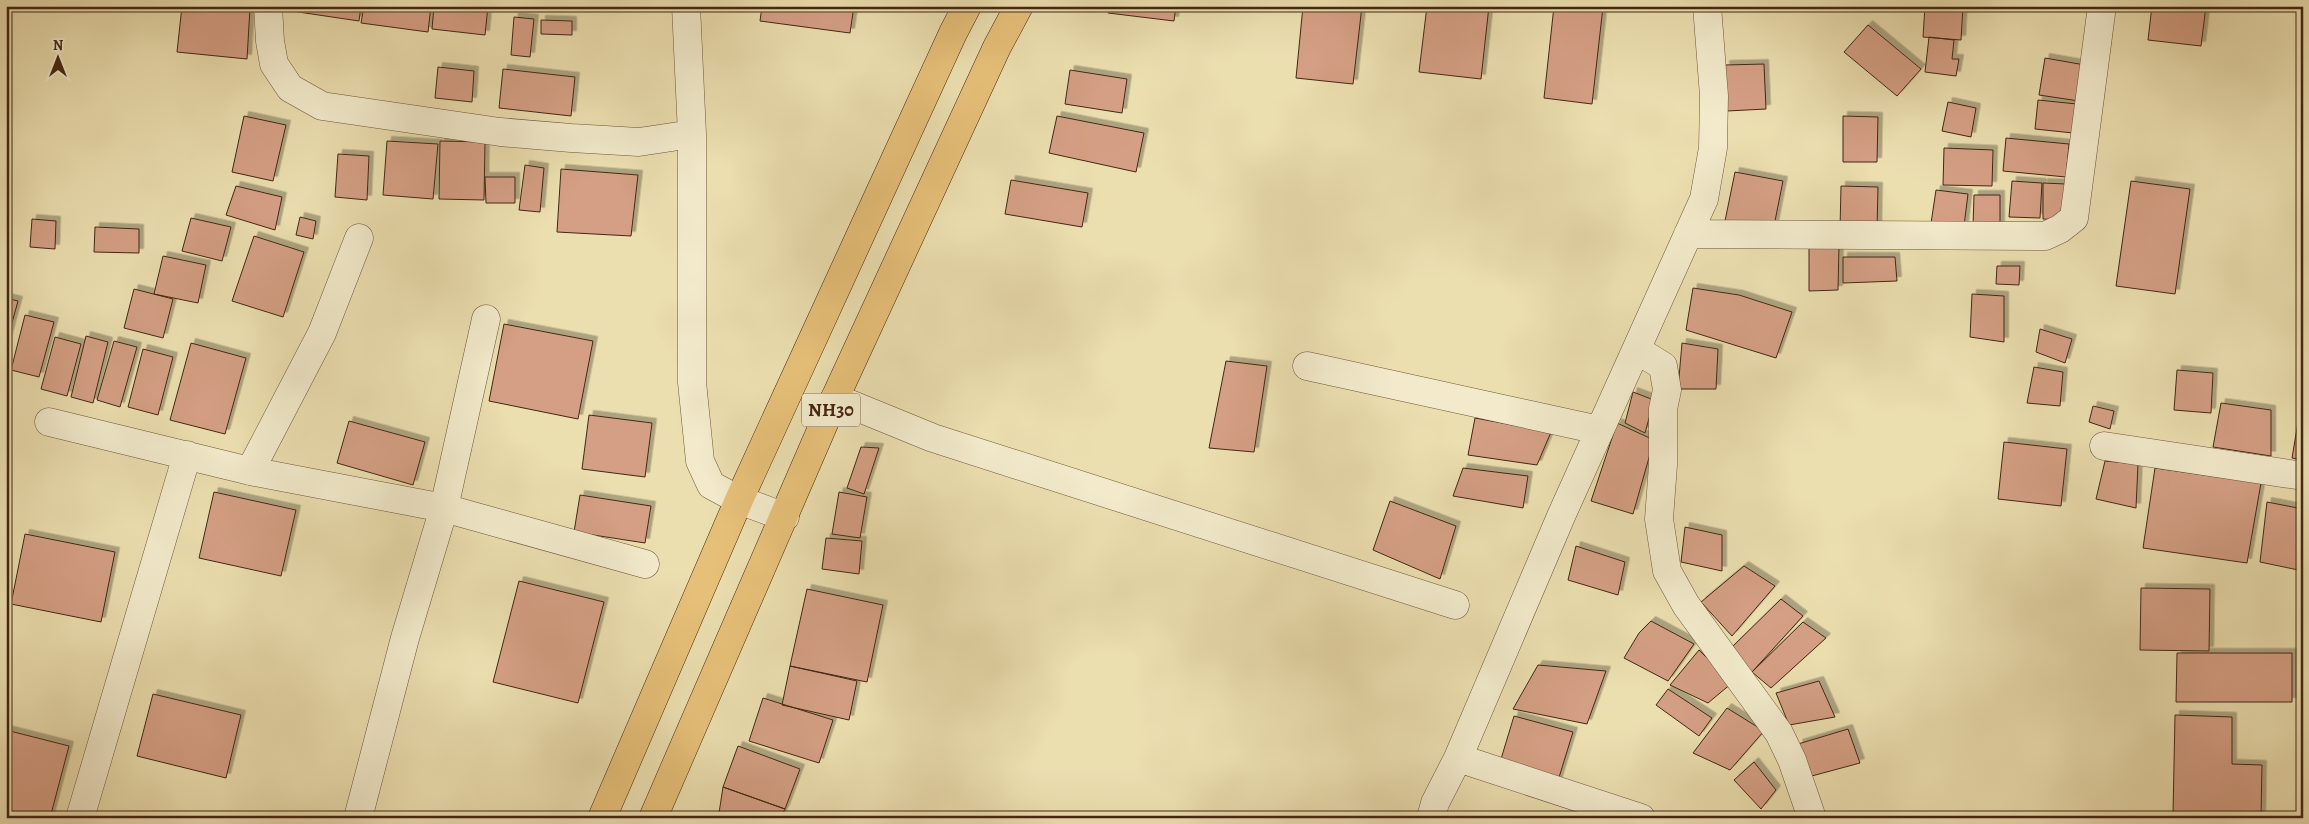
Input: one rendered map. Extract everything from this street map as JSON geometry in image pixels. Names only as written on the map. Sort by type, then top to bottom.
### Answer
[{"type":"highway","name":"NH30","points":[[602,818],[738,500],[953,33],[968,6]]},
{"type":"highway","name":"NH30","points":[[653,818],[835,398],[997,47],[1019,6]]},
{"type":"street","points":[[268,6],[270,41],[274,64],[290,88],[322,106],[490,131],[571,138],[639,142],[692,134]]},
{"type":"street","points":[[686,6],[692,134],[692,382],[700,461],[711,484],[738,500],[785,517]]},
{"type":"street","points":[[1432,818],[1435,803],[1458,758],[1599,430],[1638,350],[1704,199],[1713,148],[1714,96],[1707,6]]},
{"type":"street","points":[[1688,234],[2045,236],[2060,229],[2074,218],[2102,6]]},
{"type":"street","points":[[250,471],[322,333],[358,238]]},
{"type":"street","points":[[358,818],[405,638],[444,508],[486,319]]},
{"type":"street","points":[[1638,350],[1663,366],[1667,390],[1663,409],[1663,465],[1659,519],[1667,571],[1686,605],[1779,733],[1792,760],[1812,818]]},
{"type":"street","points":[[1307,366],[1599,430]]},
{"type":"street","points":[[835,398],[933,438],[1455,605]]},
{"type":"street","points":[[50,422],[250,471],[444,508],[645,564]]},
{"type":"street","points":[[2104,446],[2303,476]]},
{"type":"street","points":[[80,818],[187,455]]},
{"type":"street","points":[[1458,758],[1642,818]]},
{"type":"building","points":[[182,6],[250,8],[247,59],[177,52]]},
{"type":"building","points":[[278,6],[361,6],[359,21],[278,9]]},
{"type":"building","points":[[364,6],[431,6],[428,32],[361,23]]},
{"type":"building","points":[[434,6],[488,6],[485,35],[432,29]]},
{"type":"building","points":[[762,6],[854,6],[850,33],[760,21]]},
{"type":"building","points":[[1109,6],[1176,6],[1174,21],[1108,13]]},
{"type":"building","points":[[1303,6],[1362,6],[1353,84],[1296,78]]},
{"type":"building","points":[[1427,6],[1489,6],[1481,79],[1419,72]]},
{"type":"building","points":[[1554,6],[1603,7],[1592,104],[1544,98]]},
{"type":"building","points":[[1891,6],[1918,6],[1918,11]]},
{"type":"building","points":[[1925,6],[1963,6],[1961,40],[1923,37]]},
{"type":"building","points":[[2044,6],[2091,6],[2091,11]]},
{"type":"building","points":[[2152,6],[2206,6],[2201,46],[2148,40]]},
{"type":"building","points":[[514,17],[534,19],[530,57],[511,55]]},
{"type":"building","points":[[541,20],[572,21],[572,35],[541,34]]},
{"type":"building","points":[[1868,25],[1921,69],[1897,96],[1844,52]]},
{"type":"building","points":[[1929,37],[1954,40],[1952,59],[1959,59],[1956,76],[1925,72]]},
{"type":"building","points":[[2045,58],[2085,65],[2079,101],[2039,95]]},
{"type":"building","points":[[1764,64],[1766,109],[1727,111],[1725,65]]},
{"type":"building","points":[[438,67],[474,71],[472,102],[435,98]]},
{"type":"building","points":[[503,69],[575,77],[571,116],[499,108]]},
{"type":"building","points":[[1070,70],[1127,79],[1122,113],[1065,104]]},
{"type":"building","points":[[2038,100],[2077,104],[2073,133],[2035,129]]},
{"type":"building","points":[[1948,102],[1976,108],[1971,137],[1942,131]]},
{"type":"building","points":[[244,116],[286,125],[273,181],[232,172]]},
{"type":"building","points":[[1057,116],[1144,133],[1136,172],[1049,153]]},
{"type":"building","points":[[1843,116],[1878,117],[1877,162],[1843,162]]},
{"type":"building","points":[[2006,138],[2069,144],[2066,177],[2003,171]]},
{"type":"building","points":[[387,141],[438,144],[433,199],[383,195]]},
{"type":"building","points":[[440,141],[485,142],[484,200],[439,199]]},
{"type":"building","points":[[1944,148],[1993,150],[1992,186],[1943,185]]},
{"type":"building","points":[[338,154],[369,156],[367,200],[335,197]]},
{"type":"building","points":[[525,165],[544,168],[540,212],[519,210]]},
{"type":"building","points":[[561,169],[638,175],[631,236],[557,232]]},
{"type":"building","points":[[1735,172],[1783,181],[1773,231],[1725,221]]},
{"type":"building","points":[[485,177],[515,177],[515,203],[486,203]]},
{"type":"building","points":[[1011,180],[1088,193],[1082,227],[1005,214]]},
{"type":"building","points":[[2012,181],[2042,183],[2040,218],[2009,217]]},
{"type":"building","points":[[2131,181],[2190,189],[2175,294],[2116,286]]},
{"type":"building","points":[[2043,183],[2066,184],[2065,220],[2043,219]]},
{"type":"building","points":[[236,186],[282,197],[275,230],[226,215]]},
{"type":"building","points":[[1841,186],[1878,187],[1877,229],[1840,229]]},
{"type":"building","points":[[1936,190],[1968,194],[1963,234],[1930,230]]},
{"type":"building","points":[[1974,195],[2000,195],[2000,226],[1973,226]]},
{"type":"building","points":[[300,217],[316,221],[313,239],[296,235]]},
{"type":"building","points":[[191,218],[231,227],[222,261],[182,251]]},
{"type":"building","points":[[32,219],[56,221],[55,249],[30,247]]},
{"type":"building","points":[[95,227],[139,229],[139,253],[94,252]]},
{"type":"building","points":[[254,236],[304,252],[283,317],[232,301]]},
{"type":"building","points":[[1809,245],[1839,245],[1838,290],[1809,291]]},
{"type":"building","points":[[163,256],[206,265],[198,303],[154,294]]},
{"type":"building","points":[[1843,257],[1895,257],[1897,281],[1843,283]]},
{"type":"building","points":[[1997,266],[2020,266],[2019,285],[1996,284]]},
{"type":"building","points":[[1693,288],[1739,295],[1792,312],[1776,358],[1686,330]]},
{"type":"building","points":[[134,289],[173,299],[163,338],[124,328]]},
{"type":"building","points":[[1972,294],[2004,296],[2004,342],[1970,337]]},
{"type":"building","points":[[6,298],[18,301],[6,345]]},
{"type":"building","points":[[25,315],[54,322],[39,377],[11,370]]},
{"type":"building","points":[[504,324],[593,341],[578,419],[489,401]]},
{"type":"building","points":[[2040,329],[2072,339],[2065,363],[2036,352]]},
{"type":"building","points":[[86,336],[108,342],[93,403],[71,397]]},
{"type":"building","points":[[55,337],[81,344],[67,396],[41,389]]},
{"type":"building","points":[[114,341],[137,347],[120,407],[97,400]]},
{"type":"building","points":[[191,343],[246,358],[225,434],[170,420]]},
{"type":"building","points":[[1682,343],[1718,349],[1716,389],[1678,389]]},
{"type":"building","points":[[143,349],[173,357],[158,415],[128,407]]},
{"type":"building","points":[[1226,361],[1267,366],[1254,452],[1209,448]]},
{"type":"building","points":[[2034,367],[2063,372],[2060,406],[2027,403]]},
{"type":"building","points":[[2177,370],[2213,373],[2211,413],[2174,410]]},
{"type":"building","points":[[1633,392],[1654,400],[1645,433],[1625,423]]},
{"type":"building","points":[[2221,403],[2271,410],[2271,456],[2213,447]]},
{"type":"building","points":[[2093,406],[2114,411],[2110,429],[2089,422]]},
{"type":"building","points":[[589,415],[652,423],[645,477],[582,469]]},
{"type":"building","points":[[2299,416],[2303,416],[2303,460],[2292,458]]},
{"type":"building","points":[[1475,418],[1551,432],[1537,465],[1468,455]]},
{"type":"building","points":[[349,421],[425,442],[413,485],[337,463]]},
{"type":"building","points":[[1617,423],[1654,440],[1633,514],[1591,501]]},
{"type":"building","points":[[2004,442],[2067,449],[2061,506],[1998,499]]},
{"type":"building","points":[[861,447],[879,448],[864,494],[847,488]]},
{"type":"building","points":[[2105,461],[2138,464],[2136,508],[2096,499]]},
{"type":"building","points":[[1463,468],[1528,476],[1523,508],[1453,496]]},
{"type":"building","points":[[2155,468],[2261,483],[2247,563],[2143,548]]},
{"type":"building","points":[[214,492],[296,510],[281,576],[199,558]]},
{"type":"building","points":[[839,492],[867,497],[860,538],[832,534]]},
{"type":"building","points":[[580,495],[651,506],[645,543],[574,532]]},
{"type":"building","points":[[1390,501],[1456,526],[1440,579],[1373,550]]},
{"type":"building","points":[[2267,502],[2303,509],[2303,571],[2260,562]]},
{"type":"building","points":[[1685,527],[1722,535],[1722,571],[1681,562]]},
{"type":"building","points":[[25,534],[115,552],[101,622],[11,604]]},
{"type":"building","points":[[826,538],[862,541],[859,574],[822,569]]},
{"type":"building","points":[[1576,546],[1625,562],[1618,595],[1568,580]]},
{"type":"building","points":[[1744,566],[1775,586],[1732,636],[1701,602]]},
{"type":"building","points":[[519,581],[604,602],[578,703],[493,682]]},
{"type":"building","points":[[2141,588],[2210,589],[2209,651],[2140,650]]},
{"type":"building","points":[[807,589],[883,605],[867,682],[790,666]]},
{"type":"building","points":[[1781,599],[1803,616],[1752,672],[1729,650]]},
{"type":"building","points":[[1651,621],[1694,644],[1668,681],[1624,658],[1639,633]]},
{"type":"building","points":[[1803,622],[1826,638],[1771,688],[1752,672]]},
{"type":"building","points":[[1699,650],[1732,683],[1708,703],[1670,685]]},
{"type":"building","points":[[2177,653],[2292,653],[2292,702],[2176,702]]},
{"type":"building","points":[[1538,665],[1606,671],[1587,724],[1513,709]]},
{"type":"building","points":[[790,666],[857,681],[849,720],[782,705]]},
{"type":"building","points":[[1819,681],[1835,717],[1789,725],[1776,693]]},
{"type":"building","points":[[1668,689],[1712,718],[1699,736],[1656,705]]},
{"type":"building","points":[[153,694],[241,715],[226,778],[137,756]]},
{"type":"building","points":[[763,698],[833,720],[819,763],[749,741]]},
{"type":"building","points":[[1727,708],[1764,731],[1730,770],[1693,753]]},
{"type":"building","points":[[2175,715],[2232,717],[2232,764],[2262,765],[2261,816],[2173,815]]},
{"type":"building","points":[[1514,716],[1573,732],[1557,784],[1498,769]]},
{"type":"building","points":[[1848,729],[1860,763],[1808,777],[1798,744]]},
{"type":"building","points":[[6,730],[69,746],[50,818],[6,818]]},
{"type":"building","points":[[738,746],[800,769],[785,809],[723,787]]},
{"type":"building","points":[[1754,762],[1776,790],[1761,809],[1734,780]]},
{"type":"building","points":[[723,787],[785,809],[780,818],[730,818],[719,813]]}]
